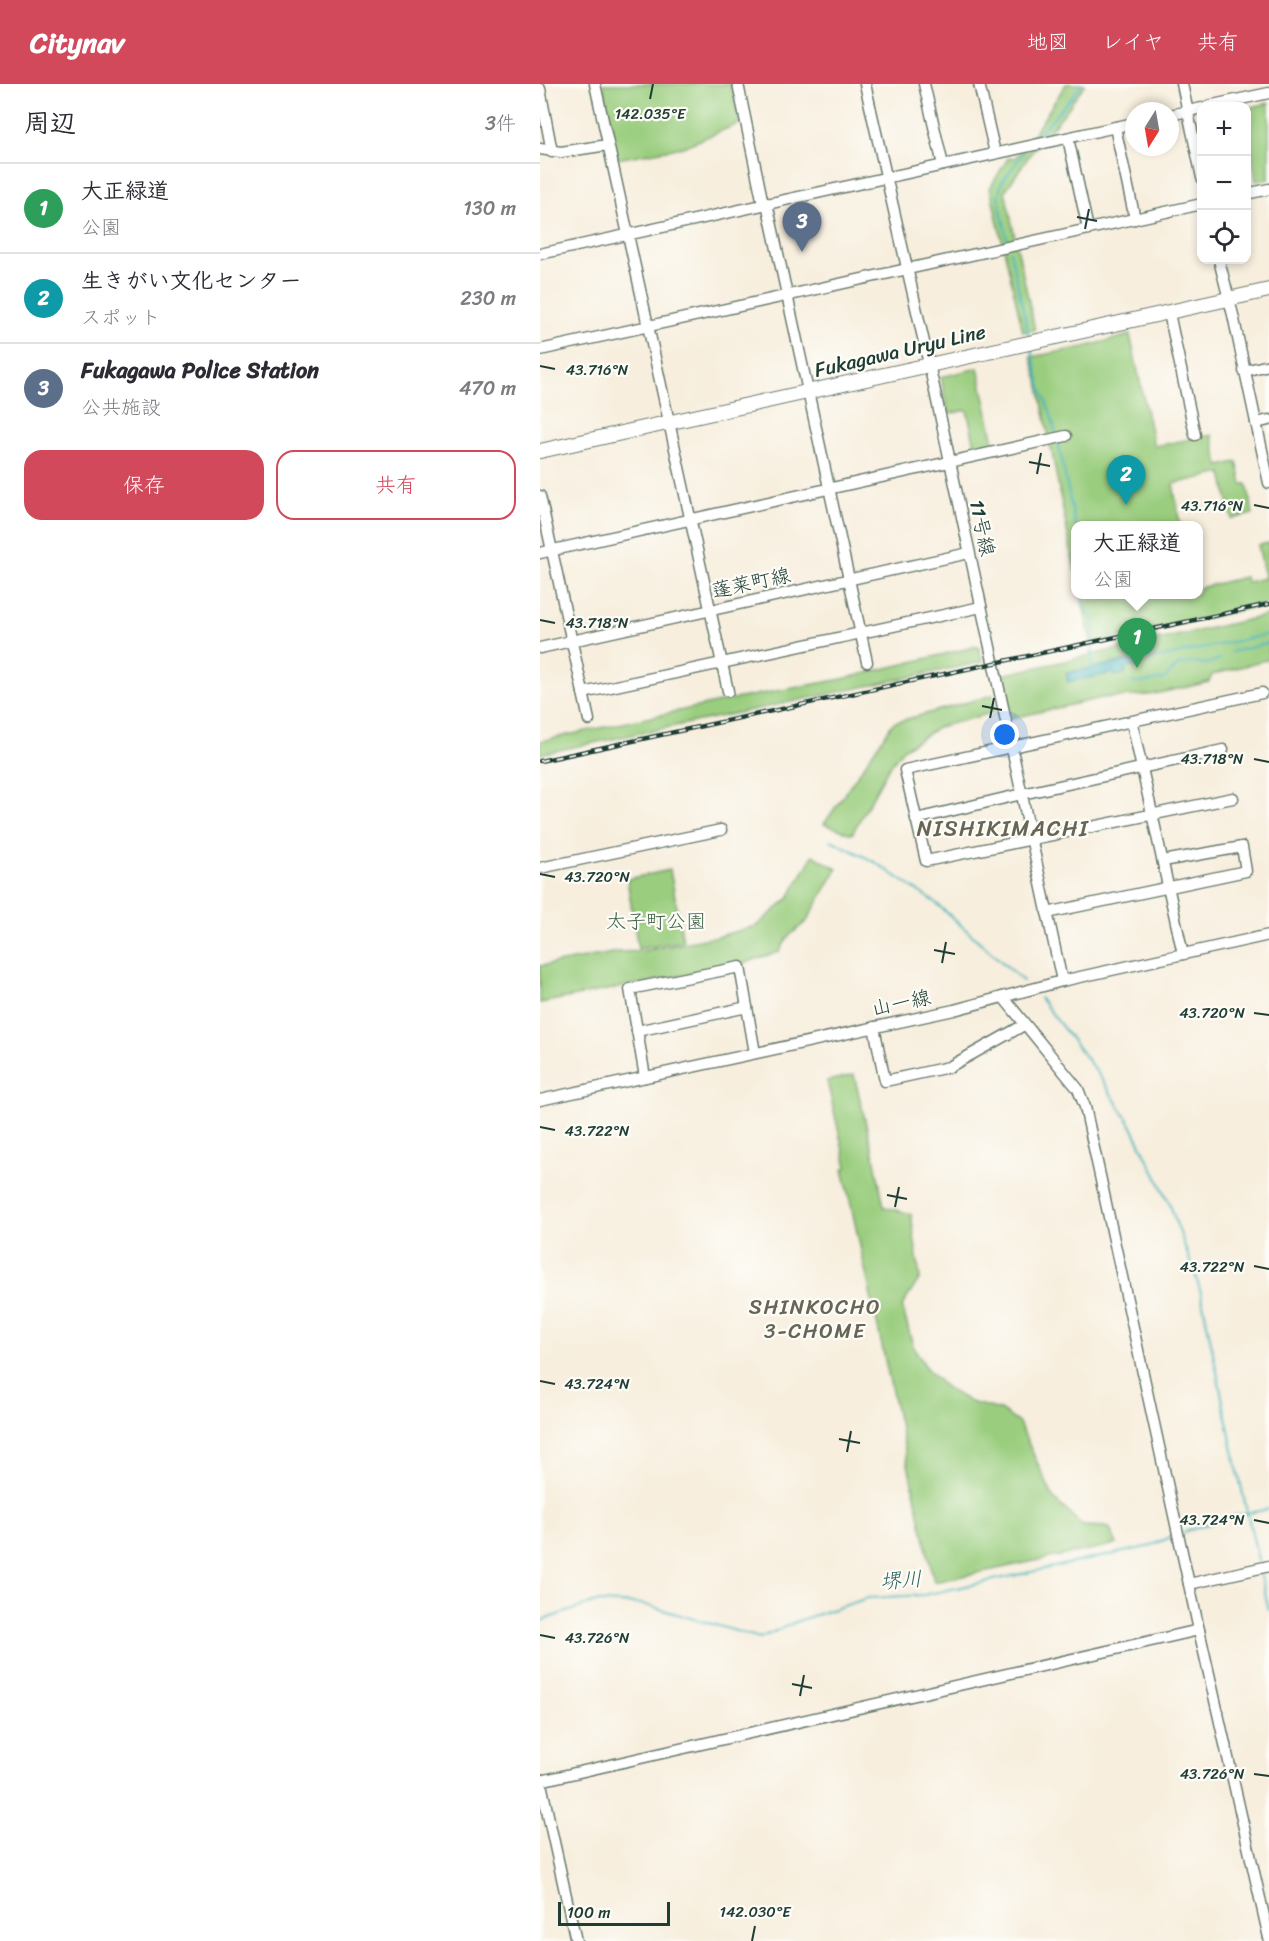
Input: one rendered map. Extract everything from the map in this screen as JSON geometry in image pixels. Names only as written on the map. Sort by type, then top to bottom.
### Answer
[{"type":"main road","name":"Fukagawa Uryu Line","points":[[540,451],[1269,290]]},
{"type":"street","points":[[595,84],[728,691]]},
{"type":"street","points":[[738,84],[787,295],[867,662]]},
{"type":"street","points":[[924,84],[942,165]]},
{"type":"street","points":[[979,84],[995,153]]},
{"type":"street","points":[[1182,84],[1199,156]]},
{"type":"street","name":"11号線","points":[[869,85],[885,177],[929,364],[1062,981]]},
{"type":"street","points":[[540,89],[552,152]]},
{"type":"street","points":[[1227,102],[1269,93]]},
{"type":"street","points":[[1179,113],[1197,109]]},
{"type":"street","points":[[540,254],[1125,125]]},
{"type":"street","points":[[1115,127],[1135,219]]},
{"type":"street","points":[[1068,138],[1088,229]]},
{"type":"street","points":[[540,150],[552,152],[608,145]]},
{"type":"street","points":[[1251,193],[1269,189]]},
{"type":"street","points":[[540,350],[1197,205]]},
{"type":"street","points":[[1220,264],[1268,478]]},
{"type":"street","points":[[1169,313],[1195,435]]},
{"type":"street","points":[[1244,371],[1269,366]]},
{"type":"street","points":[[1256,423],[1269,420]]},
{"type":"street","points":[[540,553],[1066,436]]},
{"type":"street","points":[[540,495],[589,720]]},
{"type":"street","name":"蓬莱町線","points":[[540,648],[969,553]]},
{"type":"street","points":[[583,693],[981,607]]},
{"type":"street","points":[[1233,798],[926,861],[905,770],[1132,723],[1262,693]]},
{"type":"street","points":[[1132,723],[1183,954]]},
{"type":"street","points":[[916,819],[1222,750]]},
{"type":"street","points":[[540,868],[721,830]]},
{"type":"street","points":[[1047,913],[1246,871],[1242,847],[1163,861]]},
{"type":"street","name":"山一線","points":[[540,1100],[954,1010],[1062,981],[1269,935]]},
{"type":"street","points":[[645,1077],[630,989],[740,967],[754,1053]]},
{"type":"street","points":[[1003,997],[1077,1089],[1085,1107],[1180,1546],[1269,1938]]},
{"type":"street","points":[[637,1031],[747,1007]]},
{"type":"street","points":[[874,1027],[885,1082],[949,1067],[1024,1025]]},
{"type":"street","points":[[1189,1584],[1269,1566]]},
{"type":"street","points":[[576,1941],[540,1781],[1199,1630]]},
{"type":"green space","points":[[603,84],[731,84],[740,123],[683,147],[617,159]]},
{"type":"green space","points":[[1066,84],[1085,84],[1031,153],[1005,191],[1035,330],[1023,332],[990,188],[1008,158],[1015,158],[1035,132]]},
{"type":"green space","points":[[1269,103],[1269,179],[1256,181],[1251,148],[1251,107]]},
{"type":"green space","points":[[1130,335],[1154,446],[1212,435],[1219,466],[1237,462],[1242,484],[1247,484],[1253,514],[1232,519],[1222,473],[1173,484],[1179,521],[1071,521],[1071,551],[1038,381],[1031,357]]},
{"type":"green space","points":[[978,368],[995,447],[976,450],[967,410],[948,414],[941,377]]},
{"type":"green space","points":[[1269,543],[1269,604],[1091,643],[1082,599],[1203,599],[1203,587],[1245,577],[1247,582],[1265,578],[1258,545]]},
{"type":"green space","points":[[1269,615],[1269,659],[1212,675],[1209,682],[1150,695],[1102,698],[1012,718],[1002,675]]},
{"type":"green space","points":[[978,646],[983,662],[540,754],[540,741],[729,700],[842,679]]},
{"type":"green space","points":[[993,695],[995,712],[939,727],[903,749],[889,767],[852,834],[824,824],[893,723]]},
{"type":"green space","points":[[813,855],[837,869],[807,921],[788,937],[779,952],[741,964],[540,1003],[540,966],[618,952],[642,951],[719,936],[756,926],[788,899]]},
{"type":"green space","name":"太子町公園","points":[[670,870],[683,941],[638,949],[627,879]]},
{"type":"green space","points":[[854,1075],[884,1207],[911,1214],[920,1278],[902,1306],[913,1346],[927,1369],[945,1387],[970,1402],[1000,1410],[1019,1423],[1054,1499],[1083,1526],[1109,1527],[1117,1544],[934,1582],[843,1169],[847,1167],[827,1081]]},
{"type":"water","points":[[1136,659],[1137,666],[1125,668],[1126,673],[1115,676],[1114,673],[1068,682],[1066,673]]},
{"type":"waterway","points":[[1032,141],[1081,84]]},
{"type":"waterway","points":[[1008,243],[998,196],[1002,182],[1024,153]]},
{"type":"waterway","points":[[1010,251],[1029,336]]},
{"type":"waterway","points":[[1031,348],[1056,434]]},
{"type":"waterway","points":[[1058,443],[1075,521]]},
{"type":"waterway","points":[[1083,599],[1083,606],[1094,621],[1091,670]]},
{"type":"waterway","points":[[1134,663],[1269,634]]},
{"type":"waterway","points":[[1231,652],[1269,643]]},
{"type":"waterway","points":[[1132,682],[1164,679],[1178,665],[1193,662],[1206,664],[1220,659]]},
{"type":"waterway","points":[[831,840],[873,861],[936,903],[1023,981]]},
{"type":"waterway","points":[[1040,998],[1096,1071],[1130,1123],[1169,1202],[1200,1289],[1259,1564]]},
{"type":"waterway","name":"堺川","points":[[1182,1533],[1228,1517],[1269,1509]]},
{"type":"waterway","name":"堺川","points":[[540,1621],[596,1602],[642,1604],[760,1638],[800,1620],[868,1598],[924,1595],[1147,1547],[1174,1536]]},
{"type":"waterway","points":[[1260,1572],[1269,1610]]},
{"type":"railway","points":[[540,761],[1269,604]]},
{"type":"place","name":"Fukagawa Police Station","points":[[802,252]]},
{"type":"place","name":"生きがい文化センター","points":[[1126,505]]},
{"type":"place","name":"大正緑道","points":[[1137,668]]},
{"type":"district","name":"NISHIKIMACHI","points":[[1003,828]]},
{"type":"district","name":"SHINKOCHO 3-CHOME","points":[[815,1319]]}]
